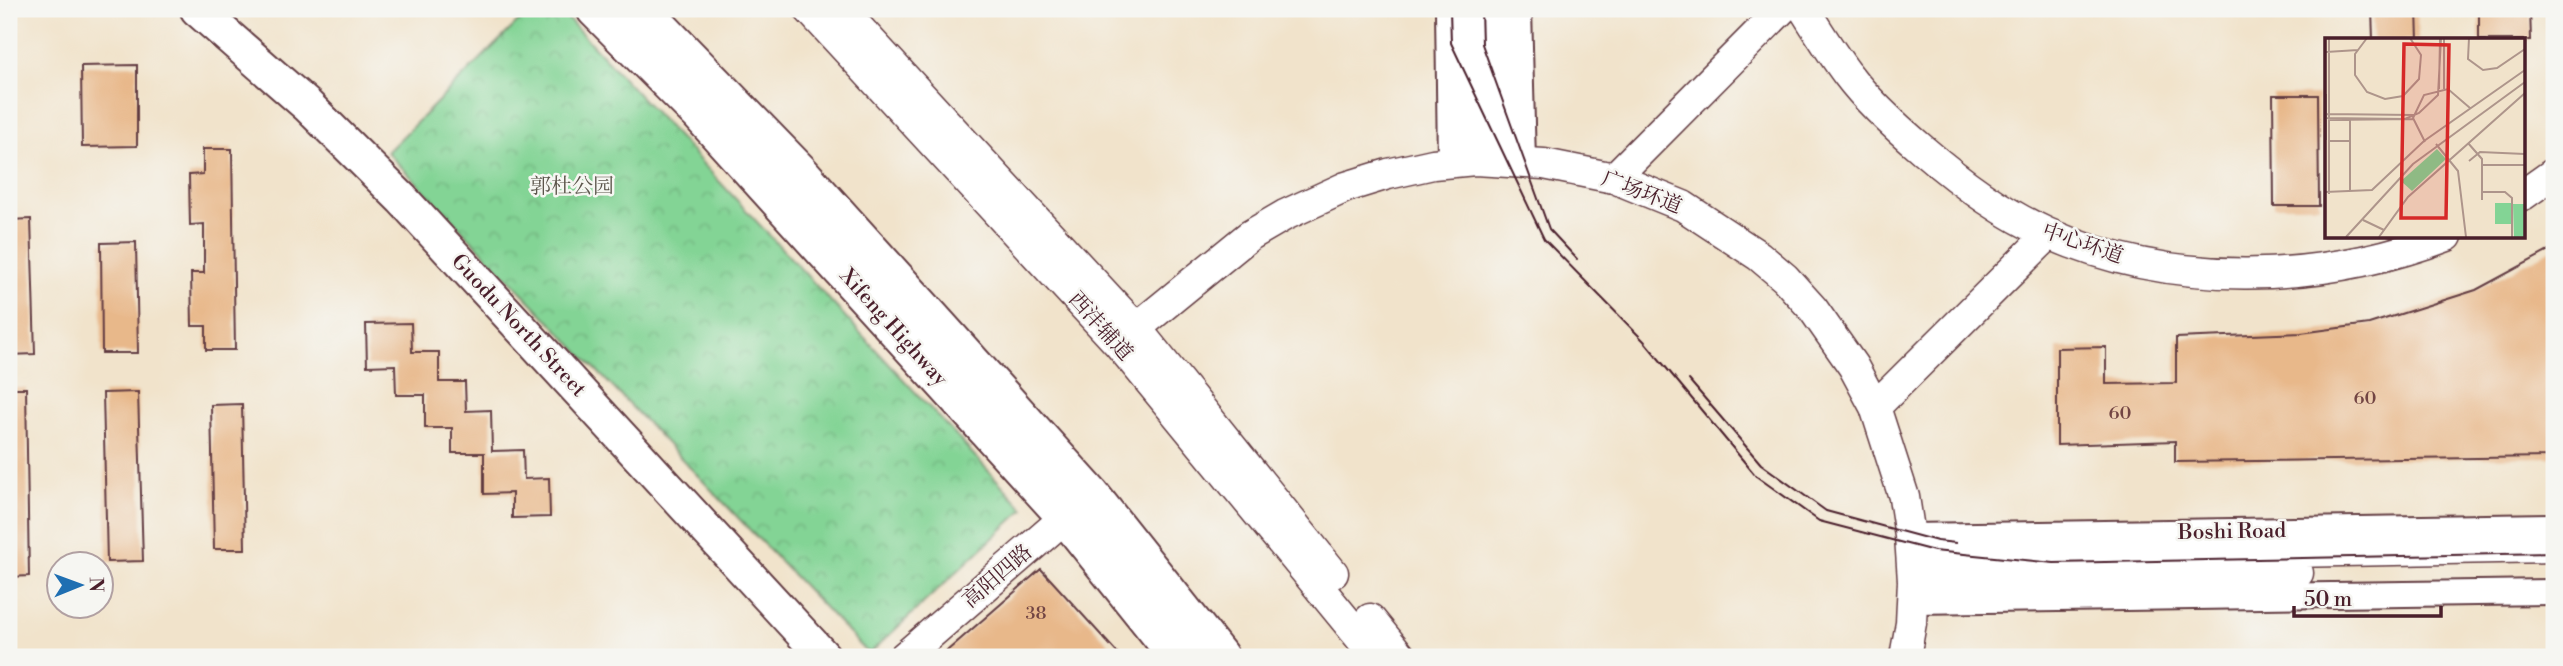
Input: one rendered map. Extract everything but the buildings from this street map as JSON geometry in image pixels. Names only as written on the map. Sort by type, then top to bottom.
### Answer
[{"type":"highway","name":"Xifeng Highway","points":[[596,9],[1078,506],[1219,657]]},
{"type":"highway","name":"Xifeng Highway","points":[[641,9],[798,171],[1078,506],[1179,657]]},
{"type":"main road","name":"Guodu North Street","points":[[174,9],[318,139],[389,212],[797,657]]},
{"type":"main road","name":"Guodu North Street","points":[[197,9],[308,106],[402,199],[824,657]]},
{"type":"street","name":"西沣辅道","points":[[809,9],[1126,335],[1376,657]]},
{"type":"street","name":"西沣辅道","points":[[841,9],[1126,335],[1401,657]]},
{"type":"street","points":[[1448,9],[1486,161]]},
{"type":"street","points":[[1473,9],[1486,161]]},
{"type":"street","points":[[1486,161],[1493,9]]},
{"type":"street","points":[[1486,161],[1519,9]]},
{"type":"street","points":[[1614,178],[1782,9]]},
{"type":"street","name":"中心环道","points":[[1804,9],[1849,77],[1894,125],[1945,169],[1983,197],[2049,234],[2104,253],[2202,273],[2308,271],[2358,263],[2441,238]]},
{"type":"street","name":"广场环道","points":[[1126,335],[1249,236],[1285,215],[1346,187],[1388,174],[1486,161],[1614,178],[1683,206],[1728,233],[1785,278],[1834,338],[1875,407],[1904,497],[1912,569],[1911,623],[1905,657]]},
{"type":"street","points":[[2524,194],[2554,173]]},
{"type":"street","points":[[1875,407],[2049,234]]},
{"type":"street","name":"高阳四路","points":[[904,657],[1078,506]]},
{"type":"street","name":"Boshi Road","points":[[1912,569],[2554,526]]},
{"type":"street","name":"Boshi Road","points":[[1912,569],[2554,547]]},
{"type":"street","name":"Boshi Road","points":[[1912,569],[2554,567]]},
{"type":"street","points":[[1912,569],[2554,592]]},
{"type":"green space","name":"郭杜公园","points":[[531,9],[559,9],[1024,509],[869,654],[387,152]]},
{"type":"tram line","points":[[1450,9],[1451,43],[1544,239],[1644,341],[1756,476],[1819,521],[1934,551],[2054,563],[2554,553]]},
{"type":"tram line","points":[[1481,9],[1482,44],[1549,229],[1577,259]]},
{"type":"tram line","points":[[1689,380],[1761,464],[1826,511],[1937,541],[1956,543]]}]
